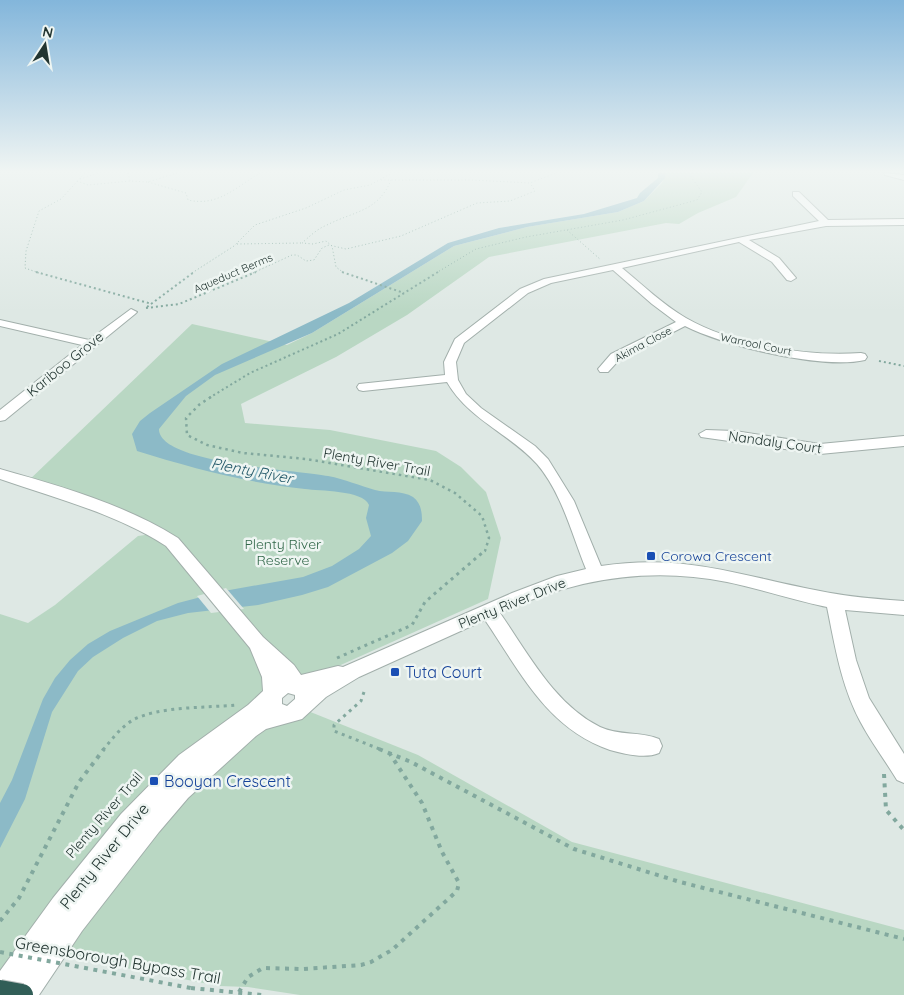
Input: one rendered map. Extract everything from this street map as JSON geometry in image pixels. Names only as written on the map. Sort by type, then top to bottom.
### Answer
[{"type":"highway","points":[[0,992],[23,995]]},
{"type":"street","points":[[822,219],[826,223]]},
{"type":"street","points":[[596,573],[561,491],[542,460],[523,442],[469,405],[457,390],[451,378],[451,357],[459,341],[524,292],[548,281],[609,265],[796,227],[826,223],[904,222]]},
{"type":"street","points":[[740,239],[777,261],[791,278]]},
{"type":"street","name":"Warrool Court","points":[[609,265],[664,309],[684,322],[712,334],[745,343],[830,358],[861,357]]},
{"type":"street","name":"Kariboo Grove","points":[[0,416],[90,344],[136,312]]},
{"type":"street","name":"Akima Close","points":[[604,369],[615,357],[684,322]]},
{"type":"street","points":[[0,323],[90,344]]},
{"type":"street","points":[[363,387],[451,378]]},
{"type":"street","name":"Nandaly Court","points":[[706,434],[730,434],[819,449],[845,449],[882,442],[904,442]]},
{"type":"street","points":[[0,474],[147,526],[172,542],[257,643],[286,671],[305,694],[304,703],[297,712],[275,702]]},
{"type":"street","name":"Plenty River Drive","points":[[304,703],[318,691],[364,667],[489,611],[557,583],[596,573],[662,568],[700,571],[736,577],[835,602],[904,608]]},
{"type":"street","points":[[835,602],[847,663],[858,697],[867,715],[904,774]]},
{"type":"street","points":[[489,611],[549,699],[571,720],[592,734],[609,741],[627,745],[652,746]]},
{"type":"street","points":[[257,643],[271,677],[275,702]]},
{"type":"street","name":"Plenty River Drive","points":[[296,685],[364,667]]},
{"type":"street","points":[[275,702],[283,685],[296,685]]},
{"type":"street","name":"Plenty River Drive","points":[[0,992],[70,897],[138,812],[178,771],[212,741],[256,711],[275,702]]},
{"type":"street","name":"Plenty River Drive","points":[[23,995],[120,862],[181,791],[249,729],[261,722],[275,702]]},
{"type":"path","points":[[38,219],[38,225],[28,239],[24,258],[25,268],[79,287],[125,296],[152,304]]},
{"type":"path","points":[[136,312],[152,304],[173,286],[236,245],[255,225],[272,219]]},
{"type":"path","points":[[302,243],[316,230],[344,219]]},
{"type":"path","points":[[236,245],[253,242],[283,245],[313,244],[326,241],[331,245],[346,249],[401,236],[439,219]]},
{"type":"path","name":"Plenty River Trail","points":[[329,662],[412,624],[425,602],[485,551],[489,538],[482,516],[455,493],[430,480],[306,459],[244,453],[207,445],[187,434],[185,421],[196,406],[243,377],[338,334],[480,248],[626,219]]},
{"type":"path","points":[[567,230],[609,265]]},
{"type":"path","points":[[331,245],[336,267],[346,275],[405,293]]},
{"type":"path","name":"Aqueduct Berms","points":[[146,308],[178,304],[233,283],[292,255],[297,255],[306,261],[314,260],[322,248],[331,245]]},
{"type":"path","points":[[878,361],[904,366]]},
{"type":"path","points":[[364,692],[361,701],[333,728],[390,753],[574,849],[680,882],[904,939]]},
{"type":"path","points":[[0,921],[19,898],[60,815],[79,782],[114,736],[132,721],[150,713],[240,705],[234,709]]},
{"type":"path","points":[[239,992],[248,977],[263,968],[303,969],[361,965],[381,958],[457,891],[460,883],[442,852],[422,803],[390,753]]},
{"type":"path","points":[[0,960],[11,945]]},
{"type":"path","name":"Greensborough Bypass Trail","points":[[0,952],[191,988],[262,995]]},
{"type":"green space","name":"Plenty River Reserve","points":[[573,219],[687,219],[679,224],[666,223],[489,257],[407,315],[336,357],[241,404],[245,423],[330,430],[436,451],[461,467],[486,492],[501,538],[488,599],[334,668],[316,674],[298,675],[0,980],[0,614],[28,623],[55,605],[138,536],[159,533],[26,483],[192,324],[287,345],[312,333],[454,246],[527,227]]},
{"type":"green space","points":[[308,711],[418,755],[572,842],[904,930],[904,995],[300,995],[248,987],[219,986],[59,955],[162,820],[266,726],[292,722]]},
{"type":"water","name":"Plenty River","points":[[551,219],[573,219],[527,227],[454,246],[312,333],[215,375],[186,396],[159,429],[165,441],[181,450],[205,458],[262,468],[328,476],[375,490],[404,493],[413,497],[418,502],[422,521],[408,541],[392,553],[328,587],[258,605],[188,613],[157,621],[123,638],[93,657],[78,671],[52,712],[25,799],[0,848],[0,803],[12,780],[43,699],[55,678],[70,660],[88,644],[110,631],[178,603],[224,591],[303,577],[332,566],[359,549],[371,536],[366,518],[369,505],[358,496],[241,479],[137,451],[132,434],[140,421],[222,364],[349,303],[448,243],[499,228]]},
{"type":"pier","points":[[226,588],[244,609],[211,613],[197,596]]},
{"type":"place","name":"Corowa Crescent","points":[[651,556]]},
{"type":"place","name":"Tuta Court","points":[[395,672]]},
{"type":"place","name":"Booyan Crescent","points":[[154,781]]}]
